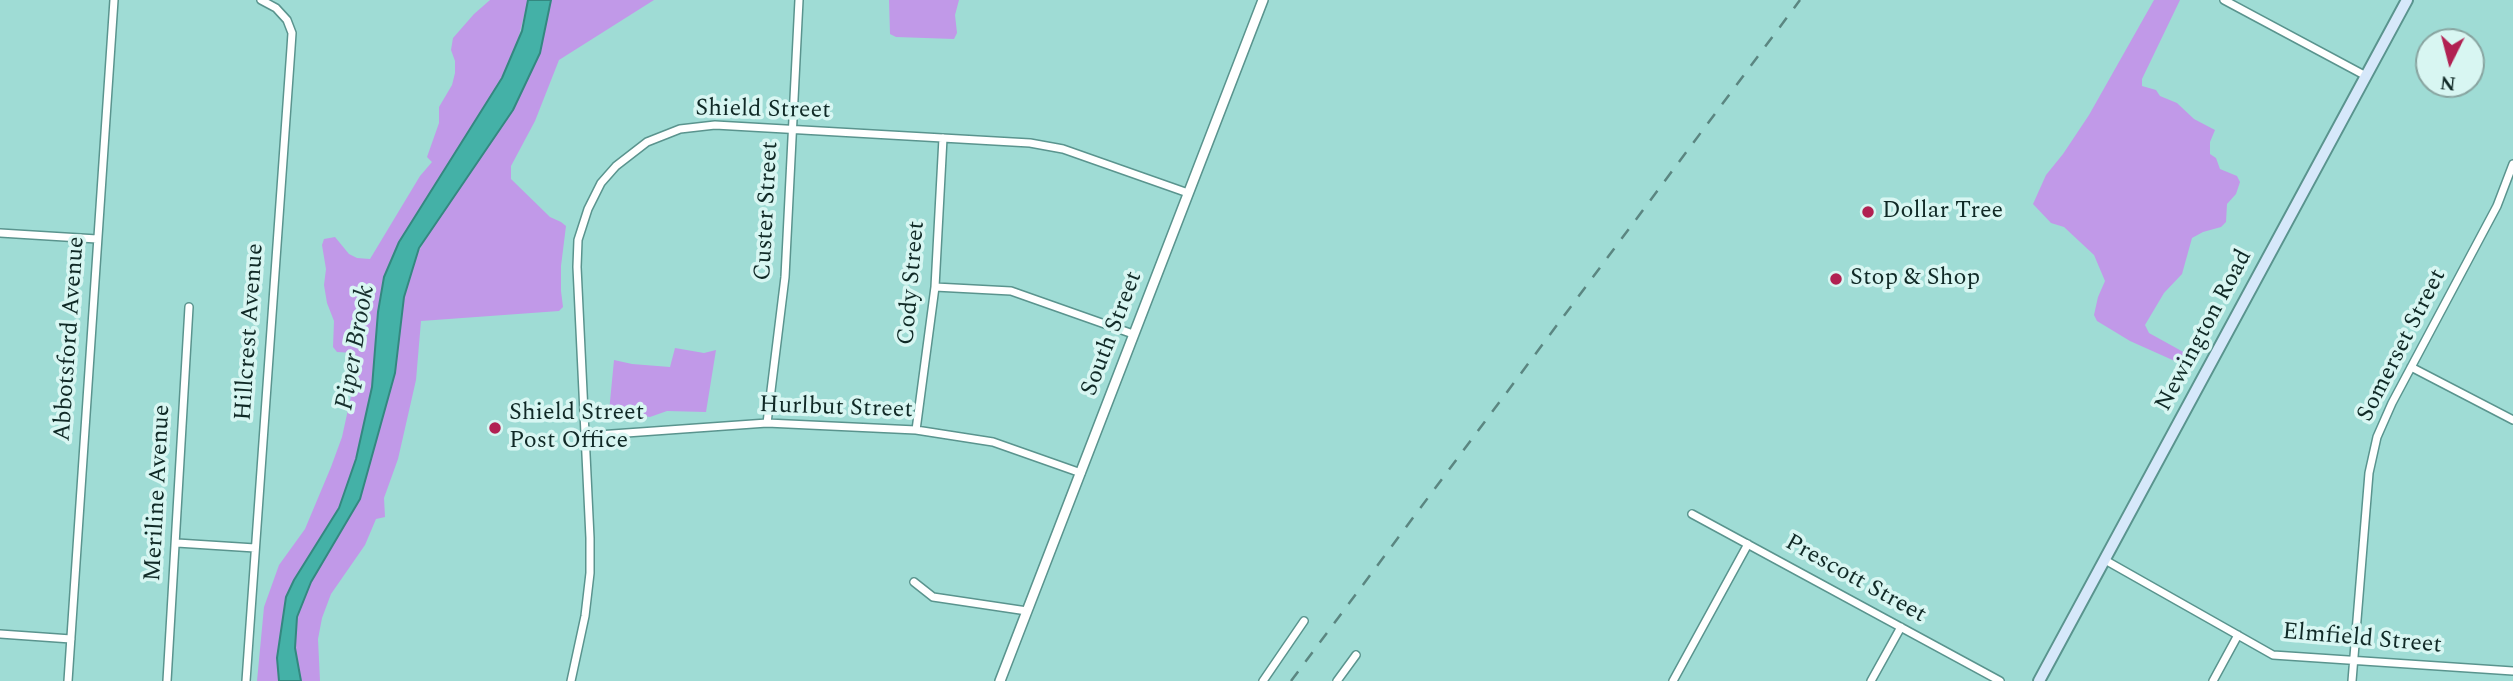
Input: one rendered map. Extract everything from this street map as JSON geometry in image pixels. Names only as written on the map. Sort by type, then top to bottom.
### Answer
[{"type":"main road","name":"Newington Road","points":[[2039,681],[2407,0]]},
{"type":"street","name":"Abbotsford Avenue","points":[[68,681],[114,0]]},
{"type":"street","name":"Hillcrest Avenue","points":[[246,681],[292,33],[287,20],[276,8],[261,0]]},
{"type":"street","name":"Custer Street","points":[[767,422],[785,277],[799,0]]},
{"type":"street","name":"South Street","points":[[1000,681],[1263,0]]},
{"type":"street","points":[[2224,0],[2366,76]]},
{"type":"street","name":"Shield Street","points":[[571,681],[585,616],[590,573],[578,240],[588,209],[601,183],[616,166],[646,142],[680,129],[715,125],[1030,143],[1063,149],[1188,192]]},
{"type":"street","name":"Cody Street","points":[[916,430],[934,287],[943,138]]},
{"type":"street","name":"Somerset Street","points":[[2353,681],[2369,473],[2377,437],[2392,402],[2497,206],[2513,164]]},
{"type":"street","points":[[0,233],[97,239]]},
{"type":"street","points":[[934,287],[1011,291],[1133,334]]},
{"type":"street","name":"Meriline Avenue","points":[[167,681],[177,543],[188,307]]},
{"type":"street","points":[[2411,367],[2513,420]]},
{"type":"street","name":"Hurlbut Street","points":[[584,436],[767,422],[916,430],[993,442],[1081,472]]},
{"type":"street","name":"Prescott Street","points":[[1692,514],[2000,681]]},
{"type":"street","points":[[177,543],[255,548]]},
{"type":"street","points":[[1673,681],[1748,544]]},
{"type":"street","name":"Elmfield Street","points":[[2105,560],[2273,655],[2513,671]]},
{"type":"street","points":[[914,582],[933,597],[1027,611]]},
{"type":"street","points":[[1263,681],[1304,621]]},
{"type":"street","points":[[1871,681],[1901,627]]},
{"type":"street","points":[[0,634],[71,639]]},
{"type":"street","points":[[2213,681],[2238,635]]},
{"type":"street","points":[[1337,681],[1356,655]]},
{"type":"shaded area","points":[[490,0],[528,0],[516,48],[502,78],[393,254],[384,277],[378,312],[372,387],[356,459],[339,508],[286,597],[277,658],[279,681],[257,681],[264,607],[279,565],[305,529],[331,467],[342,437],[351,396],[354,353],[337,352],[333,347],[334,321],[324,285],[324,239],[335,237],[349,254],[370,259],[420,176],[432,162],[427,157],[439,123],[439,107],[452,85],[455,73],[451,50],[453,38]]},
{"type":"shaded area","points":[[551,0],[654,0],[559,60],[535,121],[511,166],[511,179],[550,217],[566,226],[561,266],[563,307],[559,311],[421,321],[416,380],[398,459],[384,498],[385,517],[376,519],[365,545],[331,594],[318,639],[320,681],[301,681],[295,648],[297,617],[311,582],[360,499],[395,373],[404,297],[413,261],[433,226],[513,110],[540,53]]},
{"type":"shaded area","points":[[889,0],[959,0],[955,15],[957,33],[954,39],[896,37],[890,34]]},
{"type":"shaded area","points":[[2154,0],[2180,0],[2142,79],[2142,86],[2156,90],[2160,96],[2177,103],[2194,119],[2215,130],[2210,142],[2210,154],[2216,158],[2220,169],[2237,176],[2240,182],[2236,194],[2227,204],[2226,222],[2221,227],[2192,238],[2182,274],[2164,293],[2145,325],[2149,333],[2187,354],[2189,356],[2185,364],[2130,341],[2097,321],[2094,315],[2105,281],[2094,255],[2064,227],[2051,223],[2033,204],[2046,175],[2089,115]]},
{"type":"shaded area","points":[[675,348],[704,353],[716,350],[706,412],[667,411],[650,417],[609,412],[614,360],[670,367]]},
{"type":"water","points":[[528,0],[551,0],[540,53],[513,110],[419,248],[404,297],[395,373],[360,499],[311,582],[297,617],[295,648],[301,681],[279,681],[277,658],[286,597],[339,508],[356,459],[372,387],[378,312],[384,277],[399,242],[502,78],[522,31]]},
{"type":"railway","points":[[1291,681],[1800,0]]},
{"type":"place","name":"Dollar Tree","points":[[1868,212]]},
{"type":"place","name":"Stop & Shop","points":[[1836,279]]},
{"type":"place","name":"Shield Street Post Office","points":[[495,428]]},
{"type":"water label","name":"Piper Brook","points":[[357,348]]}]
